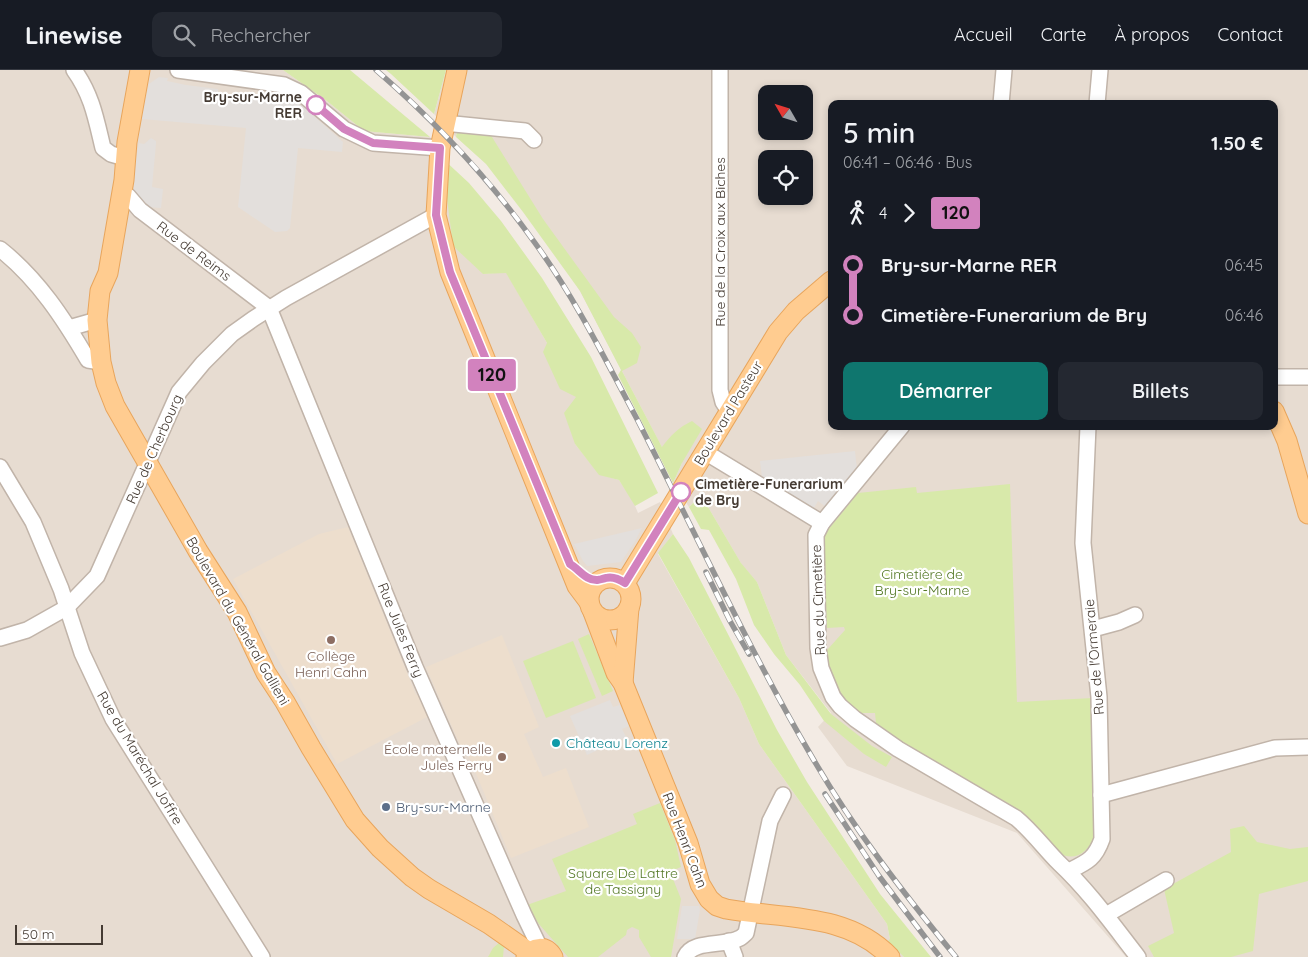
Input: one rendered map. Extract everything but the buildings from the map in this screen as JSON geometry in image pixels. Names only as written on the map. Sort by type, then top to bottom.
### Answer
[{"type":"main road","name":"Boulevard du Général Gallieni","points":[[140,70],[125,158],[124,201],[108,273],[100,291],[97,320],[101,362],[106,383],[115,406],[147,463],[166,492],[198,551],[237,612],[269,679],[285,702],[355,820],[380,848],[412,878],[537,954]]},
{"type":"main road","name":"Rue Henri Cahn","points":[[457,70],[440,148],[436,215],[450,272],[570,564],[577,586],[591,607],[616,673],[623,683],[688,842],[704,892],[717,906],[736,911],[813,919],[836,924],[858,934],[890,957]]},
{"type":"main road","name":"Boulevard Pasteur","points":[[625,583],[778,332],[796,311],[828,284]]},
{"type":"main road","points":[[1278,420],[1287,441],[1308,514]]},
{"type":"main road","points":[[570,564],[578,568],[585,576],[598,580],[612,577],[625,583],[631,595],[623,683]]},
{"type":"main road","points":[[598,580],[591,590],[591,607],[599,617],[612,620],[625,614],[629,608]]},
{"type":"street","points":[[74,70],[85,85],[94,106],[102,148],[111,154],[125,158]]},
{"type":"street","points":[[178,70],[284,85],[301,93],[344,129],[373,143],[440,148]]},
{"type":"street","name":"Rue de la Croix aux Biches","points":[[720,70],[720,390],[723,402],[729,411]]},
{"type":"street","points":[[1001,100],[1004,70]]},
{"type":"street","points":[[1097,100],[1100,70]]},
{"type":"street","points":[[444,123],[525,131],[534,140]]},
{"type":"street","name":"Rue de Reims","points":[[124,201],[140,210],[269,308]]},
{"type":"street","name":"Rue de Cherbourg","points":[[0,638],[27,630],[66,608],[97,576],[179,392],[203,363],[232,334],[269,308],[436,215]]},
{"type":"street","points":[[0,249],[34,280],[69,328],[88,360],[101,362]]},
{"type":"street","name":"Rue Jules Ferry","points":[[269,308],[416,667],[537,954]]},
{"type":"street","points":[[69,328],[97,320]]},
{"type":"street","points":[[1278,378],[1308,377]]},
{"type":"street","points":[[705,452],[822,523],[899,430]]},
{"type":"street","name":"Rue de l'Ormeraie","points":[[1069,871],[1090,860],[1098,851],[1102,839],[1099,697],[1083,543],[1088,430]]},
{"type":"street","name":"Rue du Maréchal Joffre","points":[[0,467],[33,522],[61,589],[82,653],[113,719],[262,957]]},
{"type":"street","name":"Rue du Cimetière","points":[[822,523],[816,535],[818,648],[821,668],[833,697],[855,719],[898,749],[1016,818],[1029,828],[1069,871],[1138,957]]},
{"type":"street","points":[[1092,629],[1120,622],[1135,615]]},
{"type":"street","points":[[1101,795],[1275,748],[1308,747]]},
{"type":"street","points":[[685,957],[695,947],[739,939],[746,933],[770,821],[783,795]]},
{"type":"street","points":[[1106,915],[1166,880]]},
{"type":"street","points":[[729,941],[735,957]]},
{"type":"shaded area","points":[[0,70],[283,70],[327,101],[364,131],[430,137],[441,148],[483,274],[506,272],[577,397],[575,444],[599,474],[619,480],[633,501],[638,513],[660,502],[673,534],[658,554],[739,698],[759,744],[887,924],[890,939],[904,957],[0,957]]},
{"type":"shaded area","points":[[446,70],[1308,70],[1308,957],[1126,957],[1017,833],[847,766],[818,727],[831,713],[786,655],[757,582],[742,565],[701,495],[689,507],[673,483],[682,463],[665,453],[580,291],[533,216],[458,125],[456,137],[434,114]]},
{"type":"shaded area","points":[[159,77],[168,78],[167,81],[186,85],[218,89],[218,93],[265,97],[264,101],[272,102],[272,99],[297,103],[343,142],[342,152],[298,148],[290,228],[287,231],[275,232],[238,207],[246,128],[142,119],[149,84]]},
{"type":"shaded area","points":[[151,138],[156,141],[152,187],[163,189],[161,208],[147,207],[134,190],[132,182],[139,143],[144,144]]},
{"type":"shaded area","points":[[855,451],[857,469],[826,507],[818,501],[814,508],[762,477],[760,461]]},
{"type":"shaded area","name":"Collège Henri Cahn","points":[[348,527],[416,695],[421,694],[431,715],[337,764],[233,579],[319,534]]},
{"type":"shaded area","points":[[642,528],[621,562],[587,566],[574,544]]},
{"type":"shaded area","name":"École maternelle Jules Ferry","points":[[502,635],[539,727],[524,734],[543,777],[566,768],[589,827],[511,858],[465,747],[460,745],[426,667]]},
{"type":"shaded area","points":[[610,700],[613,707],[620,705],[629,726],[622,729],[626,737],[587,755],[570,716]]},
{"type":"shaded area","points":[[682,906],[699,906],[695,939],[677,939]]},
{"type":"green space","points":[[283,70],[350,70],[430,137],[364,131],[327,101]]},
{"type":"green space","points":[[386,70],[446,70],[434,114],[391,74]]},
{"type":"green space","points":[[458,125],[487,129],[543,219],[614,317],[632,333],[641,347],[637,363],[622,371],[662,447],[675,432],[692,421],[702,429],[682,463],[673,483],[618,375],[621,370],[580,291],[486,164],[456,137]]},
{"type":"green space","points":[[442,158],[469,183],[501,221],[542,278],[591,357],[658,493],[635,506],[619,480],[599,475],[575,444],[564,413],[576,397],[560,389],[543,352],[547,343],[506,273],[483,274],[453,246]]},
{"type":"green space","name":"Cimetière de Bry-sur-Marne","points":[[1010,484],[1017,702],[1093,698],[1093,841],[1077,856],[1062,855],[1056,852],[1003,800],[1000,802],[874,728],[876,723],[875,713],[854,713],[839,701],[819,654],[828,649],[845,630],[844,627],[827,628],[823,536],[858,493],[916,487],[917,493]]},
{"type":"green space","points":[[701,495],[741,563],[757,582],[786,655],[831,714],[872,746],[892,757],[886,767],[864,754],[824,721],[800,685],[774,654],[754,625],[736,579],[709,530],[701,529],[689,507]]},
{"type":"green space","points":[[673,534],[689,558],[777,730],[807,782],[880,894],[931,957],[904,957],[888,941],[890,939],[887,924],[759,744],[739,698],[658,553]]},
{"type":"green space","points":[[589,634],[613,691],[602,696],[578,639]]},
{"type":"green space","points":[[573,641],[596,698],[546,718],[523,661]]},
{"type":"green space","name":"Square De Lattre de Tassigny","points":[[660,803],[675,840],[681,867],[674,870],[671,874],[681,899],[671,957],[651,957],[639,937],[639,930],[632,927],[627,930],[626,935],[598,957],[568,957],[538,923],[527,905],[566,891],[552,859],[637,824],[633,814]]},
{"type":"green space","points":[[1244,826],[1257,842],[1290,849],[1308,847],[1308,881],[1259,894],[1253,951],[1231,957],[1154,957],[1148,946],[1174,933],[1164,889],[1231,852],[1230,829]]},
{"type":"green space","points":[[500,942],[504,946],[503,957],[488,957],[493,948]]},
{"type":"railway","points":[[376,70],[420,110],[480,173],[550,264],[589,329],[637,419],[744,632],[812,757],[844,809],[880,860],[956,957]]},
{"type":"railway","points":[[706,572],[730,621],[749,654]]},
{"type":"railway","points":[[825,794],[879,876],[940,957]]},
{"type":"bus line","name":"120","points":[[316,105],[344,129],[373,143],[440,148],[436,215],[450,272],[570,564],[591,579],[598,580],[612,577],[625,583],[681,492]]},
{"type":"place","name":"Bry-sur-Marne RER","points":[[316,105]]},
{"type":"place","name":"Cimetière-Funerarium de Bry","points":[[681,492]]},
{"type":"place","name":"Collège Henri Cahn","points":[[331,640]]},
{"type":"place","name":"Château Lorenz","points":[[556,743]]},
{"type":"place","name":"École maternelle Jules Ferry","points":[[502,757]]},
{"type":"place","name":"Bry-sur-Marne","points":[[386,807]]}]
